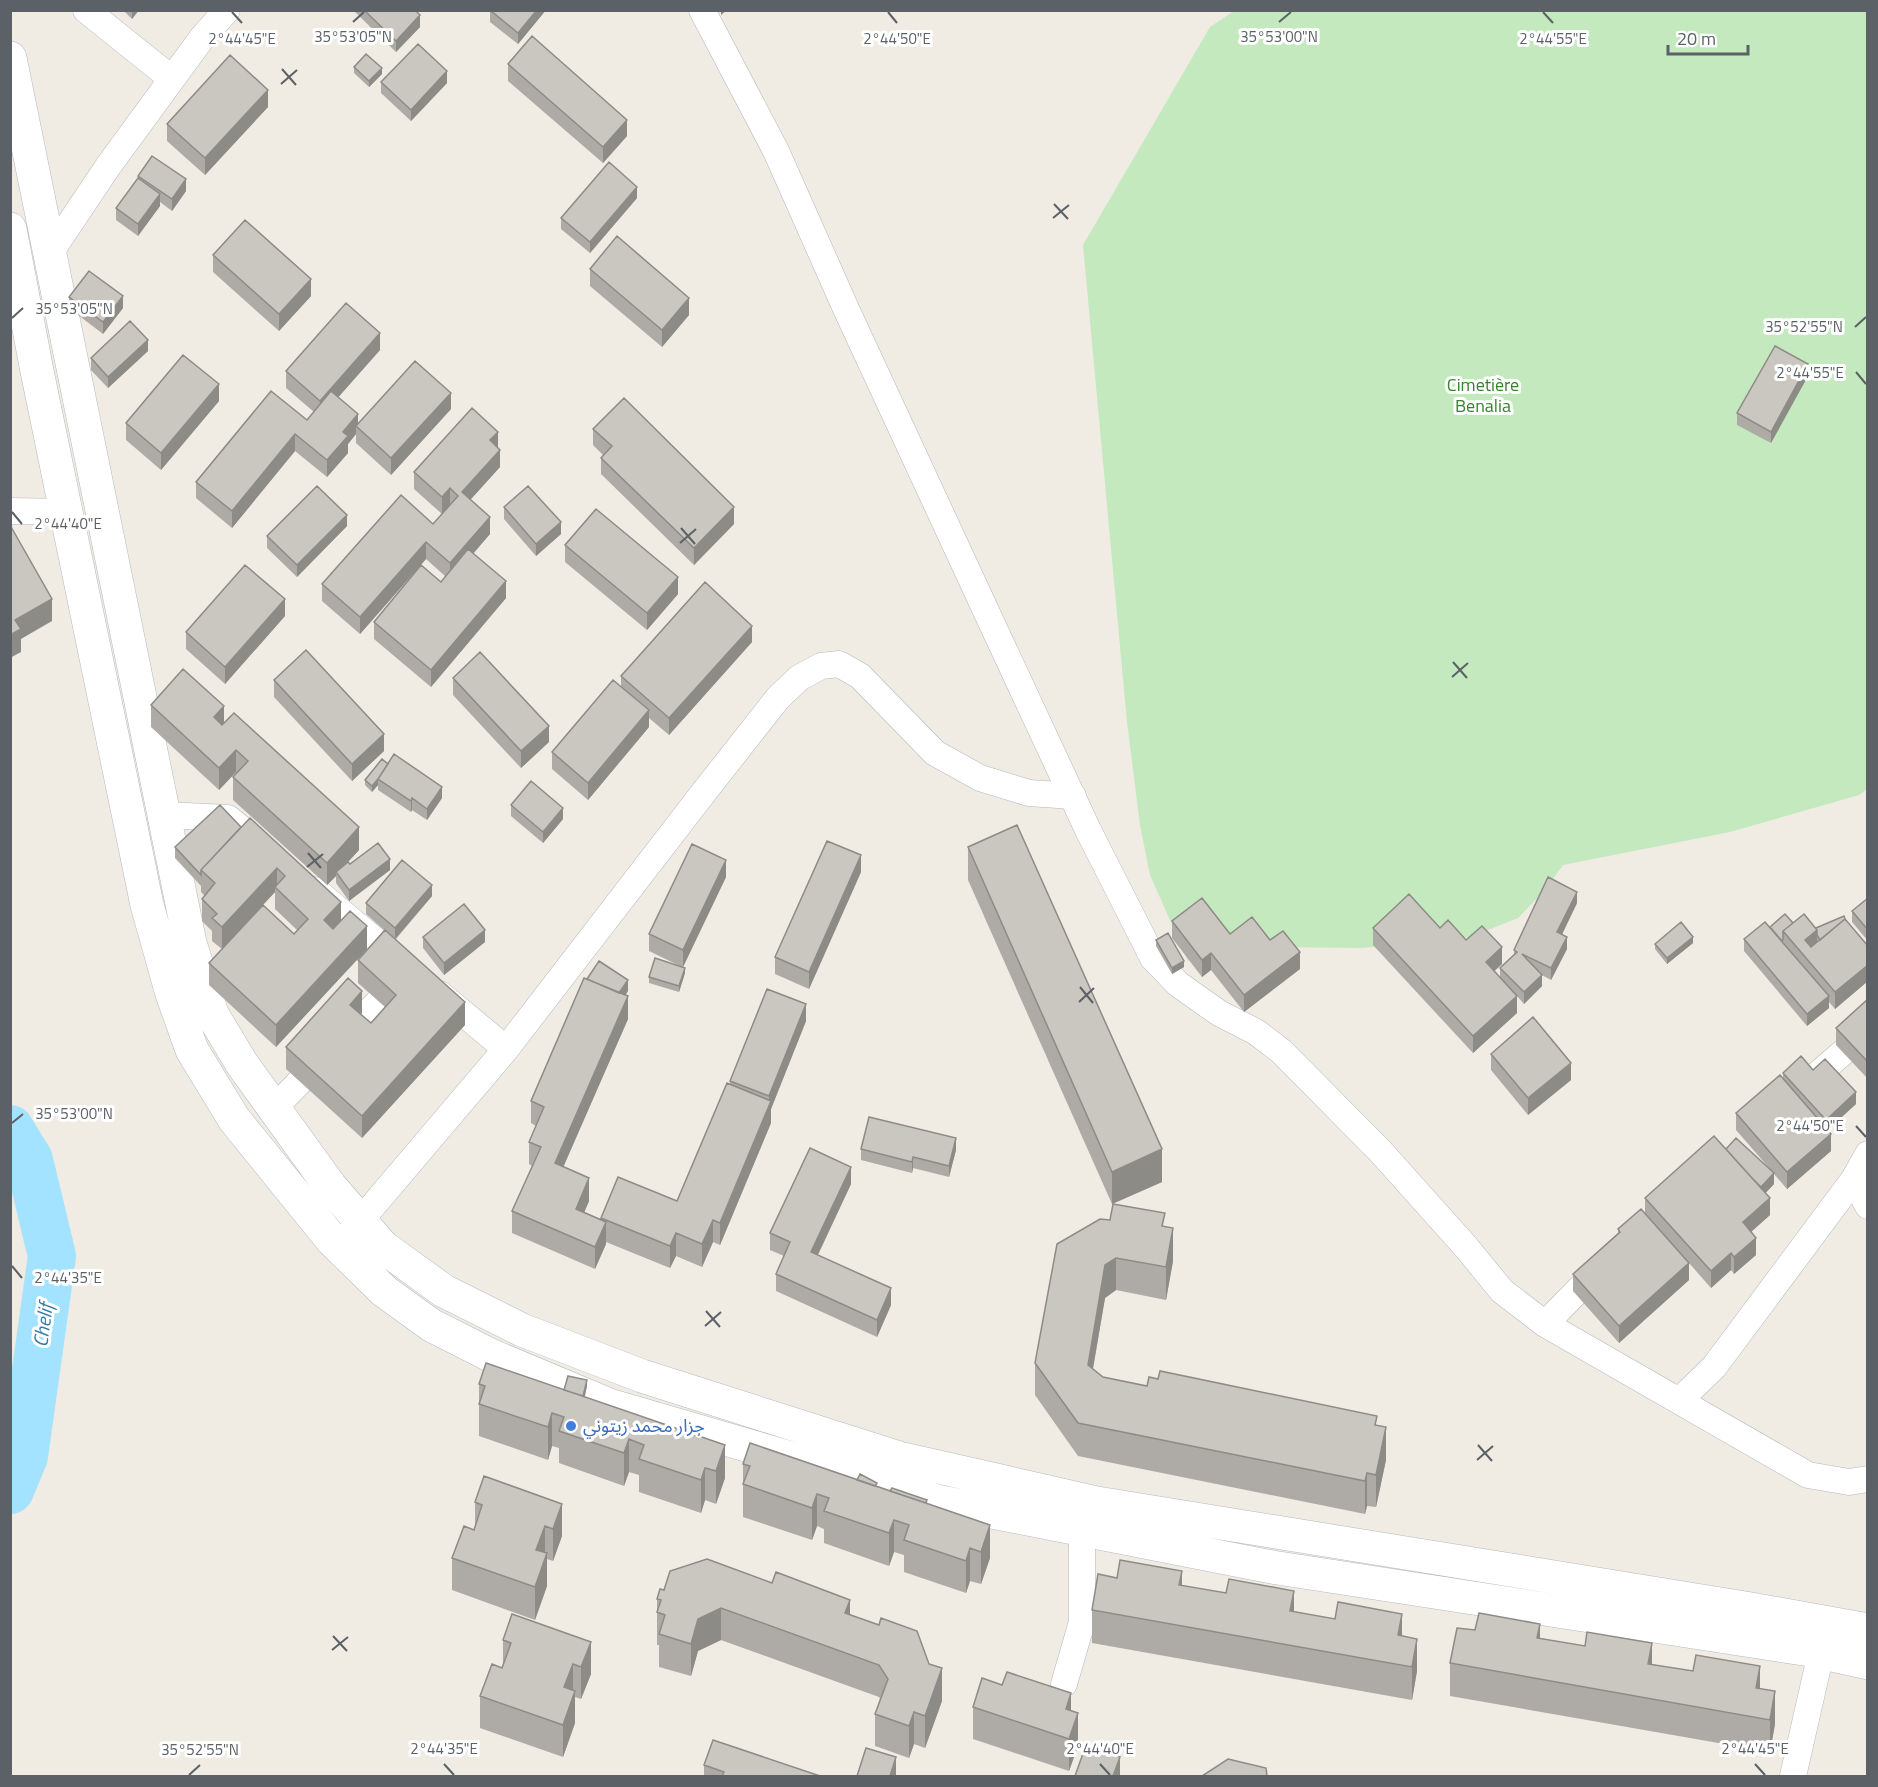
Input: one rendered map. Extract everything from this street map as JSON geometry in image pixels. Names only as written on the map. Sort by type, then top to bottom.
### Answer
[{"type":"street","points":[[86,10],[172,79]]},
{"type":"street","points":[[50,253],[109,165],[202,38],[227,10]]},
{"type":"street","points":[[702,10],[776,151],[847,311],[1073,796],[1128,912],[1153,958],[1178,984],[1219,1013],[1256,1032],[1281,1051],[1381,1152],[1502,1290],[1545,1324],[1808,1475],[1849,1482],[1868,1479]]},
{"type":"street","points":[[10,58],[190,943],[220,1006],[242,1064],[330,1186],[383,1246],[444,1291],[522,1330],[642,1376],[898,1458],[1097,1503],[1868,1630]]},
{"type":"street","points":[[10,229],[22,351],[66,512],[147,905],[172,994],[192,1050],[234,1119],[338,1246],[384,1291],[431,1325],[490,1355],[609,1405],[941,1502],[1272,1567],[1821,1653],[1868,1663]]},
{"type":"street","points":[[10,511],[66,512]]},
{"type":"street","points":[[338,1246],[506,1049],[778,698],[799,678],[820,666],[839,664],[860,676],[935,753],[980,778],[1029,793],[1073,796]]},
{"type":"street","points":[[164,815],[228,818],[254,839]]},
{"type":"street","points":[[296,874],[314,904],[410,969],[506,1049]]},
{"type":"street","points":[[274,1108],[410,969]]},
{"type":"street","points":[[1782,1105],[1868,1031]]},
{"type":"street","points":[[1680,1400],[1714,1367],[1854,1179],[1868,1154]]},
{"type":"street","points":[[1854,1179],[1868,1206]]},
{"type":"street","points":[[1545,1324],[1612,1256]]},
{"type":"street","points":[[1064,1684],[1082,1622],[1082,1529]]},
{"type":"street","points":[[1793,1776],[1821,1653]]},
{"type":"green space","name":"Cimetière Benalia","points":[[1234,11],[1867,11],[1867,789],[1859,795],[1730,832],[1563,865],[1545,890],[1518,918],[1470,937],[1362,948],[1269,947],[1251,933],[1188,961],[1150,875],[1140,825],[1127,722],[1083,245],[1210,27]]},
{"type":"building","points":[[364,10],[415,10],[420,15],[396,41]]},
{"type":"building","points":[[490,10],[537,10],[518,33]]},
{"type":"building","points":[[532,36],[627,120],[603,147],[508,64]]},
{"type":"building","points":[[418,44],[447,71],[411,110],[381,82]]},
{"type":"building","points":[[366,54],[382,68],[369,81],[354,67]]},
{"type":"building","points":[[230,55],[268,90],[205,158],[167,124]]},
{"type":"building","points":[[152,156],[186,179],[172,199],[138,176]]},
{"type":"building","points":[[609,162],[637,187],[590,242],[561,218]]},
{"type":"building","points":[[138,178],[160,194],[138,224],[116,208]]},
{"type":"building","points":[[245,220],[311,279],[279,314],[213,255]]},
{"type":"building","points":[[617,236],[689,298],[662,330],[590,269]]},
{"type":"building","points":[[89,271],[123,296],[103,322],[69,297]]},
{"type":"building","points":[[346,303],[380,333],[320,401],[286,371]]},
{"type":"building","points":[[130,321],[148,340],[108,377],[91,358]]},
{"type":"building","points":[[1775,346],[1808,364],[1771,432],[1737,413]]},
{"type":"building","points":[[183,355],[219,384],[161,453],[126,423]]},
{"type":"building","points":[[415,361],[451,393],[391,458],[356,426]]},
{"type":"building","points":[[271,391],[307,420],[331,391],[358,414],[343,432],[348,436],[327,460],[295,434],[232,511],[196,482]]},
{"type":"building","points":[[624,398],[734,507],[694,548],[601,458],[612,446],[593,429]]},
{"type":"building","points":[[472,408],[498,432],[490,440],[500,450],[462,492],[490,517],[450,563],[426,542],[360,617],[322,584],[401,495],[433,524],[458,496],[450,488],[442,497],[414,472]]},
{"type":"building","points":[[317,486],[347,515],[297,565],[267,536]]},
{"type":"building","points":[[528,486],[561,522],[536,544],[504,507]]},
{"type":"building","points":[[596,509],[678,577],[647,613],[565,545]]},
{"type":"building","points":[[10,525],[52,599],[15,620],[21,629],[10,635]]},
{"type":"building","points":[[468,549],[506,581],[431,670],[374,622],[421,565],[441,582]]},
{"type":"building","points":[[245,565],[285,599],[225,667],[186,632]]},
{"type":"building","points":[[705,582],[752,626],[669,718],[621,676]]},
{"type":"building","points":[[306,650],[384,734],[352,764],[274,680]]},
{"type":"building","points":[[480,652],[549,726],[521,751],[453,678]]},
{"type":"building","points":[[183,669],[224,706],[214,717],[222,725],[234,713],[359,827],[327,863],[233,777],[248,761],[236,750],[219,768],[151,705]]},
{"type":"building","points":[[613,680],[649,710],[588,783],[552,752]]},
{"type":"building","points":[[394,754],[442,787],[427,809],[378,779]]},
{"type":"building","points":[[382,759],[388,764],[372,786],[365,780]]},
{"type":"building","points":[[531,781],[563,808],[543,832],[511,805]]},
{"type":"building","points":[[220,805],[241,827],[201,870],[201,875],[175,847]]},
{"type":"building","points":[[250,818],[341,902],[324,920],[333,929],[350,911],[367,926],[276,1025],[209,963],[263,905],[294,934],[308,919],[275,887],[285,876],[277,868],[222,927],[212,918],[217,914],[202,899],[215,883],[201,870]]},
{"type":"building","points":[[1017,825],[1162,1149],[1112,1172],[968,847]]},
{"type":"building","points":[[827,841],[861,855],[809,972],[775,957]]},
{"type":"building","points":[[378,843],[390,859],[349,890],[336,872]]},
{"type":"building","points":[[692,844],[726,860],[683,950],[649,934]]},
{"type":"building","points":[[402,860],[432,885],[395,928],[366,903]]},
{"type":"building","points":[[1548,877],[1577,892],[1557,932],[1567,937],[1551,968],[1522,954],[1542,975],[1524,992],[1500,968],[1517,952],[1514,950]]},
{"type":"building","points":[[1409,894],[1440,928],[1448,920],[1466,940],[1482,926],[1502,947],[1486,962],[1517,996],[1473,1036],[1373,928]]},
{"type":"building","points":[[1202,898],[1230,934],[1252,917],[1270,940],[1283,931],[1300,952],[1244,995],[1211,953],[1202,960],[1172,921]]},
{"type":"building","points":[[1868,898],[1868,930],[1852,911]]},
{"type":"building","points":[[464,904],[485,930],[444,963],[423,937]]},
{"type":"building","points":[[1785,914],[1793,923],[1783,931],[1782,941],[1770,927]]},
{"type":"building","points":[[1804,914],[1817,930],[1805,940],[1811,947],[1845,919],[1868,946],[1868,965],[1835,992],[1783,931]]},
{"type":"building","points":[[1844,916],[1846,921],[1845,919],[1820,940],[1816,928]]},
{"type":"building","points":[[1681,922],[1693,937],[1667,958],[1655,944]]},
{"type":"building","points":[[1765,922],[1829,996],[1807,1014],[1744,939]]},
{"type":"building","points":[[385,930],[465,1002],[362,1116],[286,1047],[348,978],[362,991],[350,1005],[371,1023],[396,995],[358,960]]},
{"type":"building","points":[[1168,933],[1184,961],[1172,968],[1156,940]]},
{"type":"building","points":[[655,958],[685,968],[679,986],[649,977]]},
{"type":"building","points":[[599,961],[628,980],[619,993],[587,979]]},
{"type":"building","points":[[584,978],[628,996],[555,1163],[589,1178],[576,1209],[606,1222],[595,1247],[512,1211],[541,1147],[529,1142],[544,1107],[531,1101]]},
{"type":"building","points":[[767,989],[806,1004],[769,1096],[730,1081]]},
{"type":"building","points":[[1868,999],[1868,1062],[1836,1028]]},
{"type":"building","points":[[1533,1017],[1571,1063],[1528,1098],[1491,1054]]},
{"type":"building","points":[[1801,1056],[1813,1070],[1825,1059],[1856,1092],[1826,1120],[1783,1073]]},
{"type":"building","points":[[1780,1075],[1831,1134],[1787,1172],[1736,1113]]},
{"type":"building","points":[[727,1083],[771,1101],[720,1223],[713,1220],[702,1244],[676,1233],[670,1246],[601,1218],[618,1177],[677,1201]]},
{"type":"building","points":[[869,1117],[956,1138],[949,1166],[913,1157],[912,1162],[861,1149]]},
{"type":"building","points":[[1714,1136],[1770,1198],[1743,1222],[1756,1238],[1734,1257],[1731,1253],[1711,1271],[1645,1198]]},
{"type":"building","points":[[1736,1138],[1774,1173],[1761,1187],[1726,1149]]},
{"type":"building","points":[[810,1148],[851,1167],[811,1252],[891,1288],[877,1320],[776,1274],[790,1242],[770,1233]]},
{"type":"building","points":[[1113,1204],[1165,1213],[1162,1226],[1173,1228],[1166,1267],[1116,1258],[1105,1265],[1088,1365],[1103,1377],[1147,1386],[1149,1377],[1158,1379],[1160,1371],[1377,1416],[1375,1425],[1386,1427],[1376,1475],[1367,1473],[1365,1481],[1078,1423],[1035,1363],[1057,1244],[1100,1219],[1110,1220]]},
{"type":"building","points":[[1641,1209],[1689,1263],[1619,1326],[1573,1274],[1620,1232],[1618,1229]]},
{"type":"building","points":[[486,1363],[725,1445],[716,1471],[705,1468],[701,1480],[639,1459],[644,1445],[629,1439],[624,1453],[559,1431],[564,1417],[552,1413],[548,1427],[479,1404],[485,1386],[479,1384]]},
{"type":"building","points":[[568,1376],[587,1380],[583,1396],[564,1390]]},
{"type":"building","points":[[750,1443],[990,1525],[981,1552],[970,1548],[966,1561],[904,1540],[909,1525],[894,1520],[889,1533],[824,1511],[829,1498],[817,1494],[812,1508],[743,1484],[750,1466],[743,1464]]},
{"type":"building","points":[[860,1474],[877,1483],[875,1486],[857,1480]]},
{"type":"building","points":[[484,1476],[562,1504],[553,1529],[545,1526],[536,1550],[547,1553],[535,1587],[452,1558],[464,1526],[474,1530],[482,1505],[475,1502]]},
{"type":"building","points":[[892,1488],[927,1500],[926,1503],[890,1491]]},
{"type":"building","points":[[707,1559],[772,1583],[776,1572],[850,1600],[845,1613],[879,1625],[881,1618],[917,1631],[929,1664],[942,1668],[925,1716],[914,1712],[909,1726],[875,1714],[888,1679],[879,1665],[721,1608],[698,1619],[691,1644],[659,1634],[665,1615],[657,1612],[661,1600],[657,1599],[660,1589],[664,1590],[670,1571]]},
{"type":"building","points":[[1120,1560],[1182,1571],[1179,1585],[1226,1593],[1229,1579],[1294,1591],[1290,1611],[1335,1619],[1338,1602],[1402,1614],[1398,1635],[1417,1639],[1412,1667],[1092,1610],[1098,1574],[1117,1578]]},
{"type":"building","points":[[1479,1613],[1540,1624],[1537,1638],[1585,1646],[1587,1632],[1652,1643],[1648,1664],[1693,1671],[1696,1655],[1760,1666],[1756,1688],[1775,1691],[1770,1720],[1450,1663],[1457,1628],[1475,1630]]},
{"type":"building","points":[[512,1614],[591,1642],[581,1667],[573,1664],[564,1687],[575,1691],[563,1725],[480,1696],[492,1664],[502,1668],[511,1643],[503,1640]]},
{"type":"building","points":[[1007,1672],[1071,1693],[1066,1709],[1078,1713],[1069,1739],[973,1707],[982,1678],[1002,1685]]},
{"type":"building","points":[[713,1740],[820,1776],[722,1776],[724,1772],[704,1765]]},
{"type":"building","points":[[1086,1745],[1120,1757],[1113,1776],[1075,1776]]},
{"type":"building","points":[[866,1748],[896,1757],[890,1776],[857,1776]]},
{"type":"building","points":[[1228,1759],[1266,1768],[1267,1776],[1202,1776]]},
{"type":"waterway","name":"Chelif","points":[[10,1129],[29,1160],[52,1256],[24,1456],[10,1490]]},
{"type":"place","name":"جزار محمد زيتوني","points":[[571,1426]]}]
